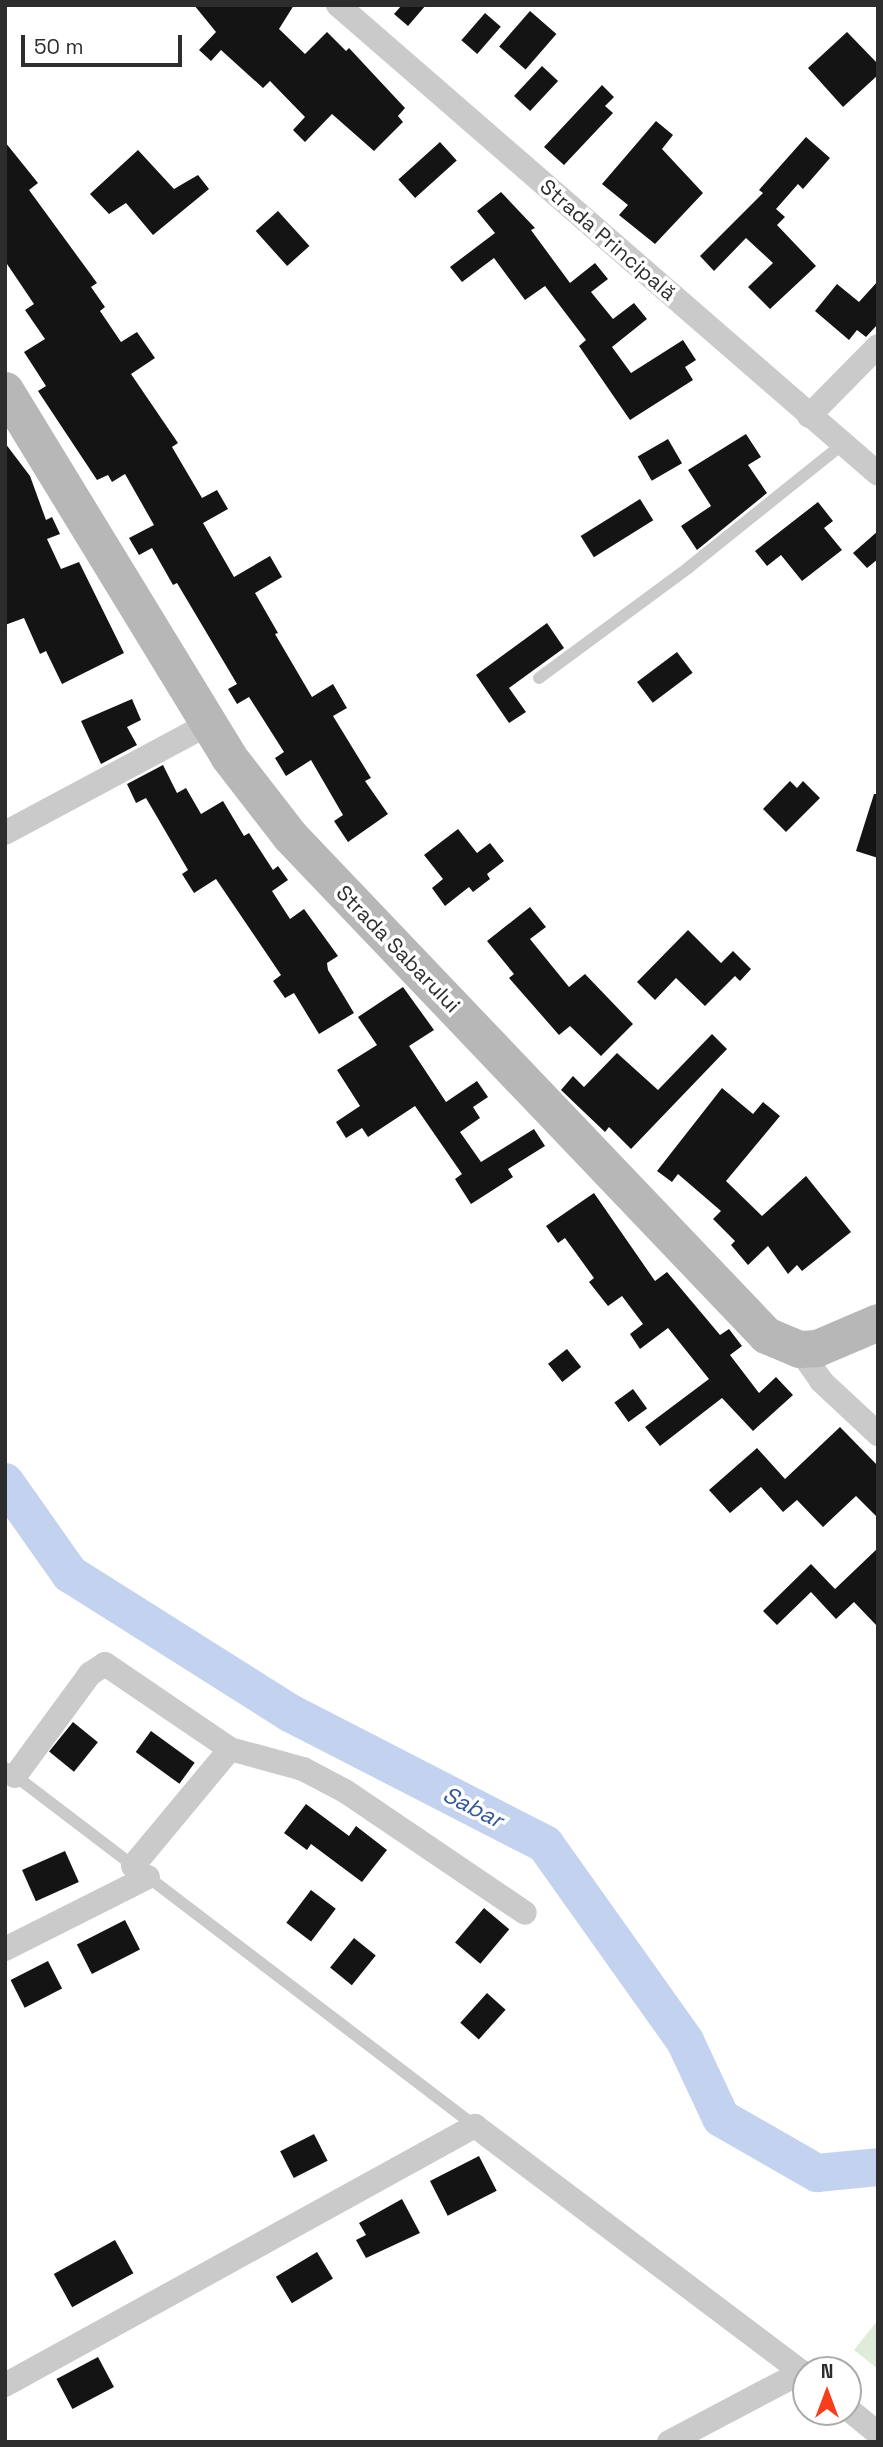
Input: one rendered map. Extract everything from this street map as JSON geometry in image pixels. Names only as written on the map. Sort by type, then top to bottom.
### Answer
[{"type":"main road","name":"Strada Sabarului","points":[[5,390],[208,724],[290,836],[752,1321],[777,1342],[799,1349]]},
{"type":"main road","points":[[799,1349],[832,1344],[878,1322]]},
{"type":"street","name":"Strada Principală","points":[[338,5],[878,474]]},
{"type":"street","points":[[810,416],[878,346]]},
{"type":"street","points":[[5,833],[208,724]]},
{"type":"street","points":[[799,1349],[821,1381],[878,1434]]},
{"type":"street","points":[[10,1772],[90,1674],[105,1664],[230,1749],[303,1769],[345,1791],[525,1913]]},
{"type":"street","points":[[5,1949],[141,1872],[230,1749]]},
{"type":"street","points":[[5,2385],[475,2126],[792,2365]]},
{"type":"street","points":[[669,2442],[792,2380]]},
{"type":"street","points":[[862,2420],[878,2433]]},
{"type":"lane","points":[[539,678],[688,568],[843,444]]},
{"type":"lane","points":[[10,1772],[475,2126]]},
{"type":"green space","points":[[878,2320],[878,2369],[854,2350]]},
{"type":"building","points":[[194,5],[294,5],[279,29],[305,54],[327,32],[346,51],[349,48],[405,108],[398,116],[403,122],[374,151],[332,114],[305,142],[293,130],[305,117],[270,81],[263,88],[221,50],[211,61],[199,50],[216,32]]},
{"type":"building","points":[[402,5],[426,5],[408,26],[394,14]]},
{"type":"building","points":[[530,11],[556,34],[526,69],[499,46]]},
{"type":"building","points":[[485,13],[501,27],[477,54],[461,40]]},
{"type":"building","points":[[847,32],[878,64],[878,75],[843,107],[808,68]]},
{"type":"building","points":[[542,66],[558,81],[530,111],[514,96]]},
{"type":"building","points":[[602,85],[614,97],[605,106],[613,113],[564,165],[544,147]]},
{"type":"building","points":[[656,121],[673,135],[662,149],[703,193],[655,244],[619,215],[628,205],[602,184]]},
{"type":"building","points":[[806,137],[830,158],[803,189],[798,184],[776,209],[785,217],[777,225],[816,266],[770,309],[748,287],[773,263],[746,238],[714,271],[700,256],[763,193],[759,190]]},
{"type":"building","points":[[5,142],[38,183],[29,190],[97,283],[91,287],[105,307],[100,311],[121,342],[137,332],[155,358],[131,374],[178,443],[172,447],[202,498],[217,490],[228,509],[203,523],[234,577],[270,556],[282,577],[255,593],[278,633],[275,634],[312,697],[333,684],[347,708],[333,716],[371,778],[365,781],[388,814],[348,842],[334,821],[343,815],[311,760],[286,776],[275,758],[284,752],[249,697],[237,704],[228,689],[237,684],[177,583],[173,585],[152,548],[139,555],[129,538],[154,525],[125,474],[112,482],[108,475],[97,480],[38,391],[46,386],[24,352],[45,339],[25,310],[34,304],[5,261]]},
{"type":"building","points":[[440,142],[457,161],[415,198],[398,179]]},
{"type":"building","points":[[138,150],[174,189],[198,175],[209,189],[153,235],[126,203],[109,214],[90,194]]},
{"type":"building","points":[[501,192],[535,228],[531,230],[570,283],[595,263],[608,279],[591,292],[613,319],[634,303],[647,319],[612,347],[631,373],[683,340],[696,360],[685,367],[693,380],[630,420],[579,346],[586,340],[545,286],[525,300],[494,258],[462,282],[450,267],[495,233],[477,211]]},
{"type":"building","points":[[278,211],[309,246],[287,266],[256,231]]},
{"type":"building","points":[[878,281],[878,324],[866,337],[857,330],[849,340],[815,311],[837,284],[859,302]]},
{"type":"building","points":[[746,434],[761,457],[748,465],[767,493],[697,550],[681,526],[711,506],[688,470]]},
{"type":"building","points":[[668,439],[682,463],[652,481],[638,457]]},
{"type":"building","points":[[5,443],[30,476],[46,520],[52,517],[60,534],[47,539],[61,569],[79,562],[124,653],[62,684],[46,651],[40,654],[24,618],[5,625]]},
{"type":"building","points":[[640,499],[653,520],[594,557],[581,536]]},
{"type":"building","points":[[818,502],[833,521],[824,528],[842,550],[802,581],[781,555],[767,566],[755,551]]},
{"type":"building","points":[[878,531],[878,559],[867,568],[853,553]]},
{"type":"building","points":[[547,623],[564,648],[509,688],[526,712],[509,723],[476,675]]},
{"type":"building","points":[[677,652],[693,673],[653,703],[637,682]]},
{"type":"building","points":[[132,699],[141,720],[127,727],[137,745],[101,764],[81,721]]},
{"type":"building","points":[[163,765],[177,793],[186,788],[201,814],[223,801],[244,836],[249,833],[273,870],[278,866],[288,880],[272,891],[290,919],[304,909],[338,956],[327,963],[328,970],[354,1013],[319,1034],[294,993],[285,998],[273,981],[281,975],[216,879],[194,893],[182,874],[188,870],[146,798],[136,803],[127,784]]},
{"type":"building","points":[[790,781],[797,788],[803,781],[820,798],[786,832],[763,809]]},
{"type":"building","points":[[874,794],[878,794],[878,858],[856,851]]},
{"type":"building","points":[[458,829],[477,853],[490,843],[504,861],[487,874],[490,879],[473,892],[469,887],[445,906],[432,888],[443,879],[424,855]]},
{"type":"building","points":[[530,907],[546,927],[530,939],[569,987],[585,974],[633,1024],[601,1056],[570,1026],[559,1035],[509,978],[514,974],[487,941]]},
{"type":"building","points":[[688,930],[721,963],[733,951],[751,969],[740,981],[735,976],[705,1006],[676,978],[655,1000],[637,982]]},
{"type":"building","points":[[403,987],[434,1030],[409,1046],[446,1102],[477,1081],[488,1097],[473,1107],[480,1118],[460,1132],[481,1162],[534,1129],[545,1146],[508,1169],[513,1177],[471,1204],[455,1179],[462,1174],[415,1106],[368,1137],[362,1128],[346,1138],[336,1122],[360,1106],[337,1070],[377,1045],[358,1017]]},
{"type":"building","points":[[712,1034],[727,1049],[631,1149],[609,1127],[605,1132],[561,1090],[573,1076],[584,1087],[617,1053],[658,1090]]},
{"type":"building","points":[[722,1088],[753,1114],[763,1102],[780,1116],[726,1181],[762,1216],[806,1176],[851,1232],[802,1271],[797,1265],[788,1274],[768,1246],[748,1265],[731,1245],[735,1241],[713,1219],[721,1211],[678,1174],[672,1182],[657,1171]]},
{"type":"building","points":[[594,1193],[655,1281],[667,1272],[720,1335],[729,1329],[742,1346],[730,1355],[759,1393],[776,1377],[793,1395],[753,1431],[722,1398],[660,1446],[645,1427],[709,1379],[668,1328],[640,1349],[630,1334],[643,1324],[622,1296],[608,1306],[589,1282],[594,1278],[565,1238],[558,1243],[546,1226]]},
{"type":"building","points":[[567,1349],[581,1367],[562,1382],[548,1364]]},
{"type":"building","points":[[633,1389],[647,1408],[628,1422],[614,1403]]},
{"type":"building","points":[[840,1427],[878,1466],[878,1518],[856,1496],[823,1527],[797,1500],[783,1512],[761,1487],[730,1513],[709,1490],[757,1448],[785,1479]]},
{"type":"building","points":[[878,1548],[878,1627],[854,1602],[836,1619],[811,1592],[777,1625],[763,1611],[811,1564],[835,1589]]},
{"type":"building","points":[[73,1722],[98,1742],[74,1772],[49,1752]]},
{"type":"building","points":[[151,1731],[195,1763],[179,1784],[136,1752]]},
{"type":"building","points":[[306,1804],[349,1836],[356,1826],[387,1850],[362,1882],[311,1844],[307,1850],[284,1833]]},
{"type":"building","points":[[65,1851],[79,1882],[36,1901],[22,1870]]},
{"type":"building","points":[[311,1890],[336,1909],[311,1941],[286,1923]]},
{"type":"building","points":[[484,1908],[509,1929],[480,1964],[455,1942]]},
{"type":"building","points":[[125,1920],[140,1949],[92,1974],[77,1945]]},
{"type":"building","points":[[354,1938],[376,1956],[352,1985],[330,1968]]},
{"type":"building","points":[[48,1961],[62,1989],[25,2008],[11,1980]]},
{"type":"building","points":[[487,1993],[506,2010],[479,2039],[460,2023]]},
{"type":"building","points":[[314,2134],[328,2161],[294,2178],[280,2151]]},
{"type":"building","points":[[479,2156],[497,2191],[448,2216],[430,2181]]},
{"type":"building","points":[[402,2199],[420,2233],[366,2258],[356,2240],[366,2235],[359,2223]]},
{"type":"building","points":[[115,2240],[133,2273],[72,2307],[54,2274]]},
{"type":"building","points":[[317,2252],[333,2279],[292,2303],[276,2277]]},
{"type":"building","points":[[98,2357],[114,2387],[72,2409],[57,2379]]},
{"type":"waterway","name":"Sabar","points":[[5,1482],[70,1574],[290,1713],[545,1844],[685,2041],[721,2118],[817,2173],[878,2167]]}]
